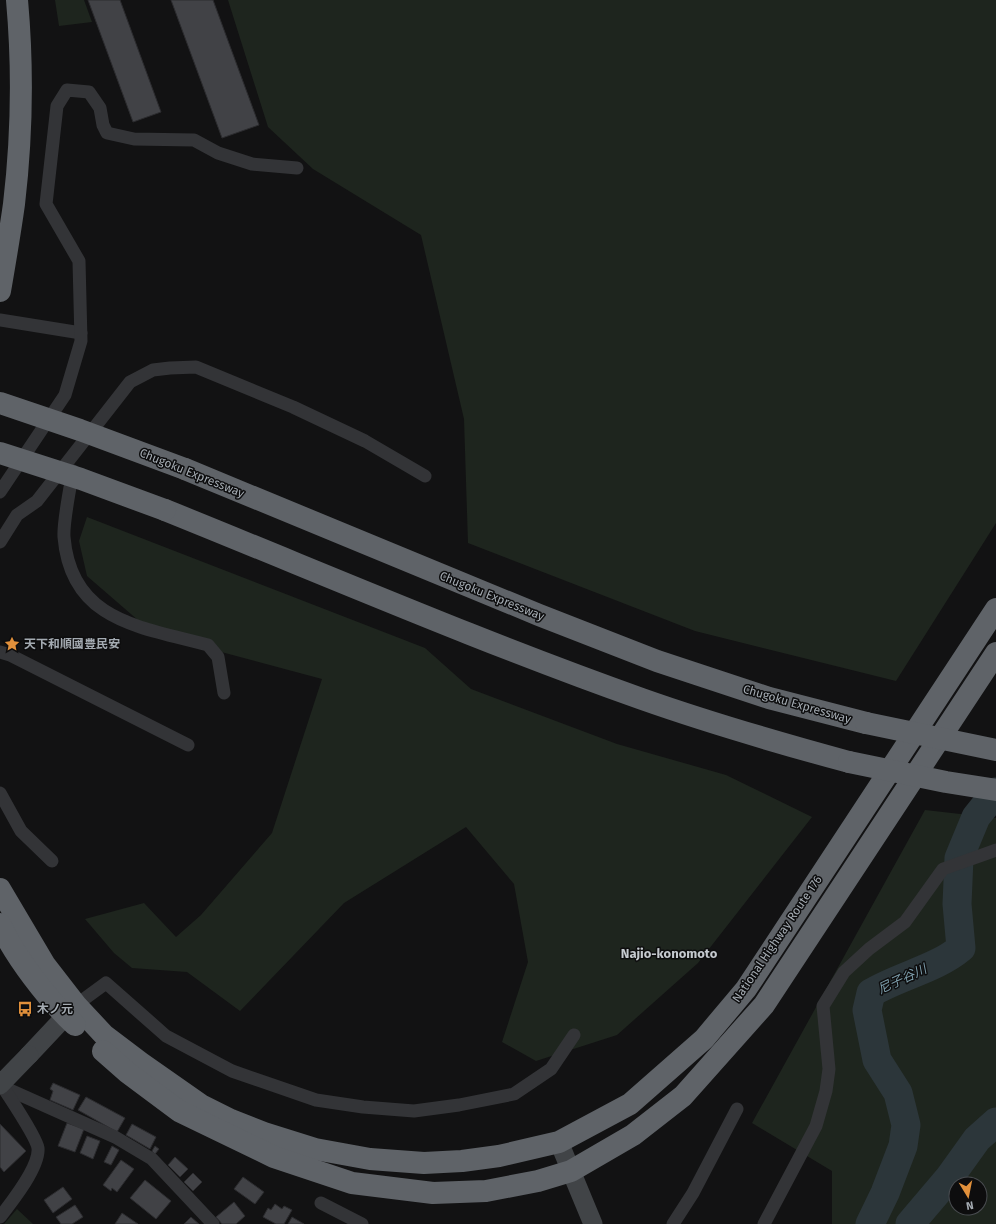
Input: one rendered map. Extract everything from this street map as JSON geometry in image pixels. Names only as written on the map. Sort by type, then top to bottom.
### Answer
[{"type":"highway","points":[[0,291],[14,203],[18,144],[21,68],[17,0]]},
{"type":"highway","name":"Chugoku Expressway","points":[[0,403],[80,430],[185,469],[532,612],[657,661],[769,698],[866,724],[996,750]]},
{"type":"highway","points":[[0,453],[81,479],[165,510],[517,652],[642,699],[750,735],[849,762],[946,782],[996,790]]},
{"type":"highway","name":"National Highway Route 176","points":[[0,889],[71,1010],[201,1105],[264,1133],[316,1149],[370,1159],[424,1163],[462,1161],[499,1156],[559,1142],[630,1104],[670,1071],[704,1039],[746,989],[996,609]]},
{"type":"highway","name":"National Highway Route 176","points":[[0,924],[29,971],[71,1010],[128,1073],[180,1111],[274,1157],[352,1183],[433,1193],[486,1191],[538,1181],[571,1171],[633,1135],[683,1096],[764,1005],[996,654]]},
{"type":"street","points":[[0,492],[65,395],[81,341],[79,261],[46,204],[57,106],[68,90],[89,92],[100,108],[103,125],[107,133],[134,139],[194,140],[218,153],[252,164],[297,168]]},
{"type":"street","points":[[0,320],[81,333]]},
{"type":"street","points":[[0,542],[17,515],[37,500],[130,382],[153,370],[196,367],[293,407],[358,437],[425,476]]},
{"type":"street","points":[[76,451],[64,536],[69,565],[80,587],[96,606],[122,621],[208,645],[218,657],[224,693]]},
{"type":"street","points":[[0,652],[10,655],[188,745]]},
{"type":"street","points":[[0,793],[21,831],[52,860]]},
{"type":"street","points":[[764,1224],[816,1126],[826,1091],[829,1069],[823,1006],[844,972],[869,949],[905,922],[943,869],[996,850]]},
{"type":"street","points":[[1,1086],[71,1010],[106,983],[166,1036],[232,1071],[316,1100],[414,1111],[460,1105],[514,1094],[551,1069],[574,1035]]},
{"type":"street","points":[[0,1217],[10,1205],[35,1164],[38,1148],[1,1086]]},
{"type":"street","points":[[1,1086],[115,1137],[152,1159],[214,1224]]},
{"type":"street","points":[[673,1224],[693,1193],[737,1109]]},
{"type":"street","points":[[559,1142],[593,1224]]},
{"type":"street","points":[[321,1203],[362,1224]]},
{"type":"shaded area","points":[[55,0],[84,0],[92,22],[59,26]]},
{"type":"shaded area","points":[[228,0],[996,0],[996,523],[896,681],[695,631],[468,543],[464,419],[421,235],[313,169],[268,127]]},
{"type":"shaded area","points":[[87,517],[425,648],[471,689],[617,744],[726,775],[812,817],[698,963],[617,1035],[536,1061],[502,1042],[528,962],[514,884],[466,827],[344,903],[240,1011],[187,972],[132,968],[114,953],[85,919],[144,903],[176,937],[201,915],[272,833],[322,679],[154,634],[87,576],[79,541]]},
{"type":"shaded area","points":[[925,810],[996,818],[996,1224],[832,1224],[832,1171],[752,1123]]},
{"type":"shaded area","points":[[17,1209],[33,1224],[4,1224]]},
{"type":"building","points":[[88,0],[120,0],[161,112],[133,122]]},
{"type":"building","points":[[171,0],[213,0],[259,125],[222,138]]},
{"type":"building","points":[[53,1083],[80,1095],[73,1110],[50,1100],[53,1091],[50,1089]]},
{"type":"building","points":[[86,1097],[125,1118],[117,1132],[78,1110]]},
{"type":"building","points":[[67,1123],[84,1129],[75,1152],[58,1146]]},
{"type":"building","points":[[0,1124],[26,1151],[4,1172],[0,1167]]},
{"type":"building","points":[[132,1124],[156,1137],[150,1149],[126,1135]]},
{"type":"building","points":[[87,1136],[100,1141],[93,1159],[80,1153]]},
{"type":"building","points":[[112,1146],[119,1150],[111,1165],[104,1162]]},
{"type":"building","points":[[155,1146],[159,1149],[155,1154],[152,1151]]},
{"type":"building","points":[[175,1157],[188,1169],[180,1177],[168,1165]]},
{"type":"building","points":[[121,1160],[134,1169],[117,1192],[112,1188],[111,1191],[103,1185]]},
{"type":"building","points":[[193,1173],[202,1182],[193,1191],[184,1182]]},
{"type":"building","points":[[243,1177],[264,1192],[255,1204],[234,1189]]},
{"type":"building","points":[[145,1180],[171,1201],[156,1219],[130,1198]]},
{"type":"building","points":[[63,1187],[72,1199],[53,1213],[44,1200]]},
{"type":"building","points":[[234,1202],[245,1216],[236,1224],[222,1224],[216,1217]]},
{"type":"building","points":[[275,1204],[282,1209],[284,1206],[292,1210],[284,1224],[276,1224],[263,1217],[268,1208],[271,1210]]},
{"type":"building","points":[[75,1205],[83,1217],[72,1224],[61,1224],[56,1217]]},
{"type":"building","points":[[122,1213],[138,1224],[115,1224]]},
{"type":"building","points":[[191,1217],[199,1224],[184,1224]]},
{"type":"building","points":[[292,1217],[304,1224],[288,1224]]},
{"type":"waterway","name":"尼子谷川","points":[[870,1224],[885,1193],[903,1146],[906,1125],[898,1093],[877,1060],[867,1010],[871,993],[940,962],[961,948],[957,904],[959,858],[976,817],[996,792]]},
{"type":"waterway","points":[[910,1224],[949,1178],[977,1139],[996,1122]]},
{"type":"place","name":"天下和順國豊民安","points":[[12,644]]},
{"type":"place","name":"木ノ元","points":[[25,1009]]},
{"type":"district","name":"Najio-konomoto","points":[[669,953]]}]
